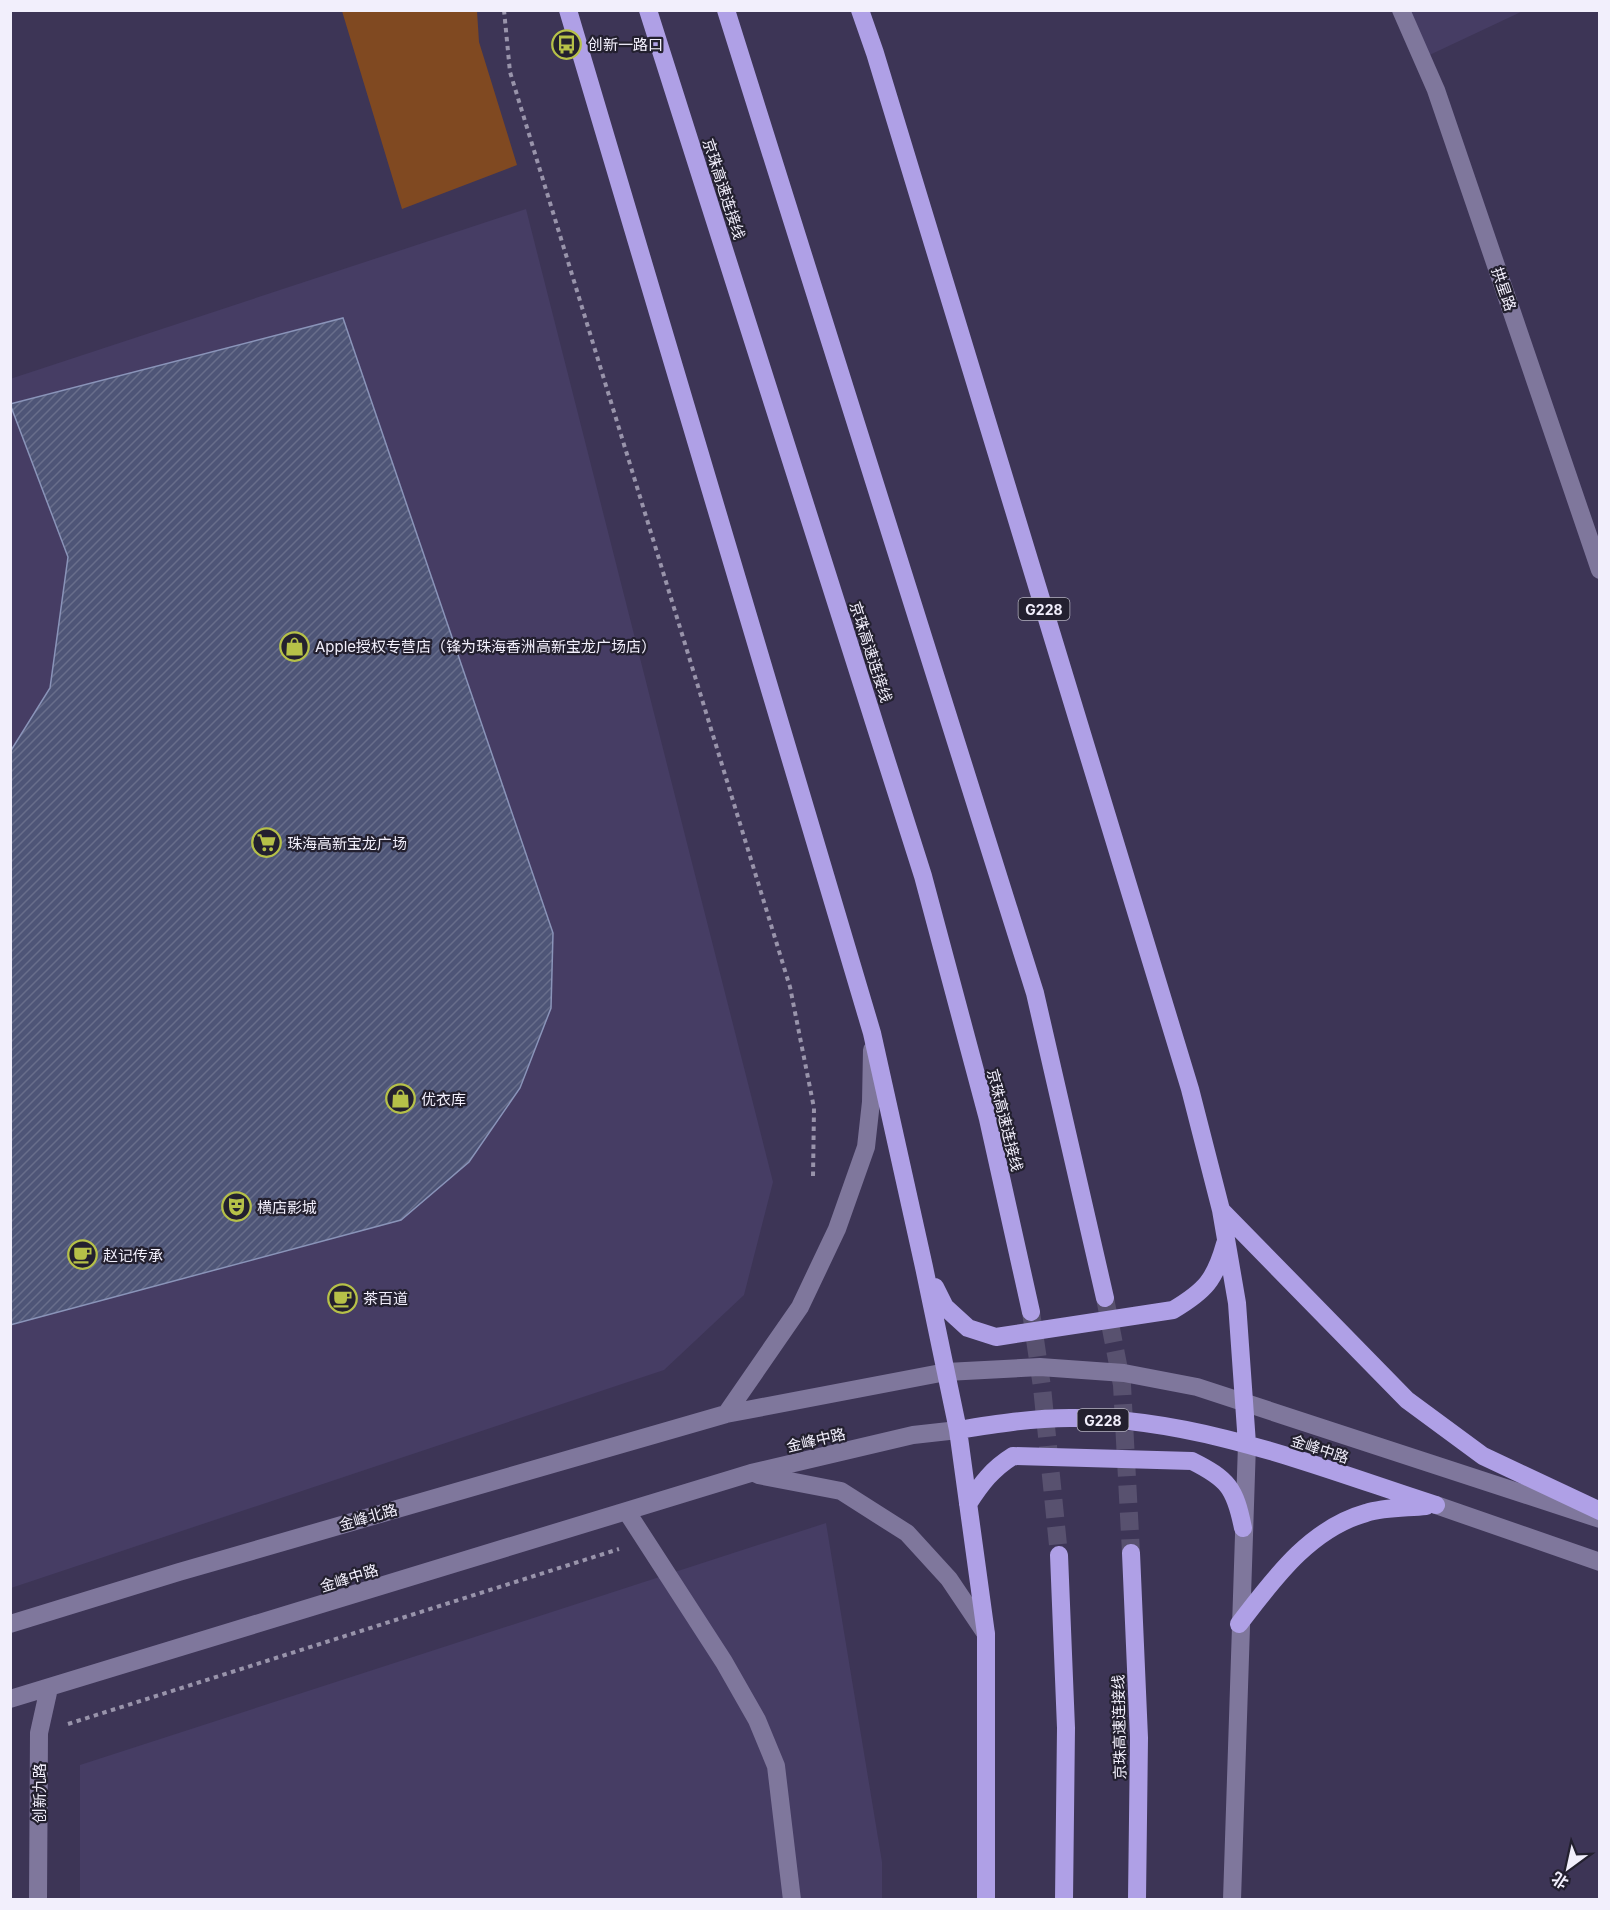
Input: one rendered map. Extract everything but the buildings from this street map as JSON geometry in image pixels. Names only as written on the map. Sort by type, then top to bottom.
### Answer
[{"type":"highway","points":[[568,10],[872,1033],[924,1267],[957,1430],[986,1634],[986,1899]]},
{"type":"highway","name":"京珠高速连接线","points":[[648,10],[923,876],[988,1119],[1031,1312]]},
{"type":"highway","points":[[726,10],[1035,993],[1105,1298]]},
{"type":"highway","name":"G228","points":[[860,10],[1190,1089],[1221,1210]]},
{"type":"highway","points":[[1221,1210],[1237,1302],[1247,1444]]},
{"type":"highway","points":[[1221,1210],[1407,1400],[1483,1456],[1599,1511]]},
{"type":"highway","points":[[924,1267],[945,1307],[968,1328],[996,1337],[1173,1310],[1198,1295],[1214,1276],[1226,1239]]},
{"type":"highway","name":"金峰中路","points":[[957,1430],[1008,1422],[1071,1418],[1158,1425],[1247,1444],[1436,1505]]},
{"type":"highway","points":[[968,1504],[982,1481],[997,1466],[1013,1456],[1192,1461],[1218,1474],[1237,1498],[1243,1528]]},
{"type":"highway","points":[[1239,1624],[1270,1582],[1300,1551],[1330,1528],[1366,1513],[1436,1505]]},
{"type":"highway","name":"京珠高速连接线","points":[[1131,1553],[1139,1738],[1137,1899]]},
{"type":"highway","points":[[1059,1555],[1066,1728],[1064,1899]]},
{"type":"main road","name":"拱星路","points":[[1401,10],[1436,90],[1599,570]]},
{"type":"main road","points":[[726,1414],[800,1307],[852,1190],[866,1147],[869,1125],[872,1033]]},
{"type":"main road","name":"金峰中路","points":[[726,1414],[946,1371],[1040,1366],[1124,1373],[1197,1387],[1599,1519]]},
{"type":"main road","name":"金峰北路","points":[[10,1624],[157,1578],[726,1414]]},
{"type":"main road","name":"金峰中路","points":[[49,1688],[751,1473],[913,1435],[957,1430]]},
{"type":"main road","points":[[1232,1899],[1239,1624],[1247,1444]]},
{"type":"main road","points":[[751,1473],[841,1491],[908,1533],[949,1579],[986,1634]]},
{"type":"main road","name":"金峰中路","points":[[1436,1505],[1599,1562]]},
{"type":"main road","points":[[627,1512],[724,1662],[757,1720],[776,1766],[792,1899]]},
{"type":"main road","points":[[10,1700],[49,1688]]},
{"type":"main road","name":"创新九路","points":[[38,1899],[39,1733],[49,1688]]},
{"type":"path","points":[[504,10],[510,72],[790,987],[814,1108],[813,1177]]},
{"type":"path","points":[[39,1733],[645,1541]]},
{"type":"shaded area","points":[[342,11],[477,11],[479,42],[517,165],[402,209]]},
{"type":"shaded area","points":[[1401,11],[1523,11],[1421,59]]},
{"type":"shaded area","points":[[526,209],[773,1182],[744,1295],[664,1370],[11,1588],[10,379]]},
{"type":"shaded area","points":[[826,1523],[882,1862],[882,1899],[80,1900],[80,1765]]},
{"type":"tunnel","points":[[1105,1298],[1122,1385],[1131,1553]]},
{"type":"tunnel","points":[[1031,1312],[1042,1387],[1059,1555]]},
{"type":"place","name":"创新一路口","points":[[567,44]]},
{"type":"place","name":"Apple授权专营店（锋为珠海香洲高新宝龙广场店）","points":[[294,646]]},
{"type":"place","name":"珠海高新宝龙广场","points":[[266,843]]},
{"type":"place","name":"优衣库","points":[[400,1099]]},
{"type":"place","name":"横店影城","points":[[236,1207]]},
{"type":"place","name":"赵记传承","points":[[82,1255]]},
{"type":"place","name":"茶百道","points":[[342,1298]]}]
